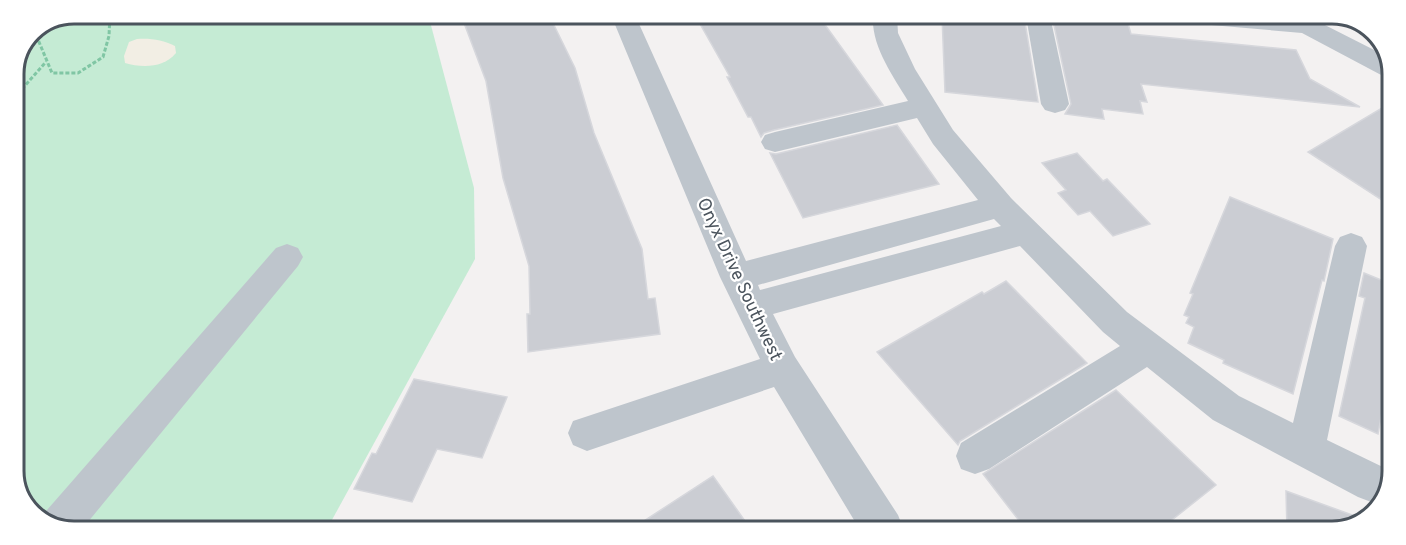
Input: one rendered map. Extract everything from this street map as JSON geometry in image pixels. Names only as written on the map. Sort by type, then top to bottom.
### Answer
[{"type":"street","name":"Onyx Drive Southwest","points":[[627,24],[736,277],[782,368],[877,521]]},
{"type":"street","points":[[885,24],[885,33],[924,107],[943,137],[1000,206],[1115,322],[1226,408],[1379,486]]},
{"type":"street","points":[[1040,24],[1055,104]]},
{"type":"street","points":[[1298,24],[1308,26],[1381,64]]},
{"type":"street","points":[[775,142],[924,107]]},
{"type":"street","points":[[736,277],[1000,206]]},
{"type":"street","points":[[751,306],[1026,232]]},
{"type":"street","points":[[1306,449],[1351,246]]},
{"type":"street","points":[[64,520],[287,257]]},
{"type":"street","points":[[975,456],[1148,348]]},
{"type":"street","points":[[587,433],[782,368]]},
{"type":"path","points":[[38,40],[52,73],[78,73],[103,57],[109,24]]},
{"type":"path","points":[[24,87],[46,62]]},
{"type":"green space","points":[[74,24],[431,24],[474,188],[475,259],[331,521],[74,521],[52,516],[34,502],[24,475],[24,74],[32,46],[46,32]]},
{"type":"sand","points":[[137,39],[166,42],[175,46],[176,53],[165,62],[152,66],[125,63],[124,56],[129,42]]},
{"type":"building","points":[[464,24],[553,24],[575,68],[594,133],[642,249],[648,299],[655,298],[660,334],[528,352],[529,266],[503,178],[486,81]]},
{"type":"building","points":[[700,24],[824,24],[883,105],[774,130],[764,133],[761,137],[727,77],[730,77]]},
{"type":"building","points":[[942,24],[1025,24],[1038,102],[945,92]]},
{"type":"building","points":[[1054,24],[1128,24],[1131,34],[1296,50],[1310,79],[1360,107],[1141,84],[1147,102],[1140,101],[1143,114],[1102,109],[1104,119],[1065,114],[1071,104]]},
{"type":"building","points":[[1382,108],[1382,200],[1308,152]]},
{"type":"building","points":[[897,125],[939,184],[803,218],[770,153],[776,154]]},
{"type":"building","points":[[1077,153],[1103,181],[1107,179],[1150,224],[1113,236],[1090,211],[1078,215],[1058,193],[1066,190],[1042,163]]},
{"type":"building","points":[[1230,197],[1333,239],[1293,394],[1223,363],[1224,360],[1188,343],[1194,327],[1186,323],[1189,317],[1184,315],[1193,294],[1190,293]]},
{"type":"building","points":[[1364,273],[1382,280],[1382,412],[1378,434],[1339,416],[1365,298],[1359,296]]},
{"type":"building","points":[[1006,281],[1087,363],[960,441],[958,445],[877,352],[982,292],[984,294]]},
{"type":"building","points":[[414,379],[507,397],[482,458],[437,449],[412,502],[354,489],[372,453],[376,454]]},
{"type":"building","points":[[1116,390],[1216,485],[1171,521],[1019,521],[983,474]]},
{"type":"building","points":[[713,476],[745,521],[644,521]]},
{"type":"building","points":[[1286,491],[1354,516],[1332,521],[1287,521]]}]
